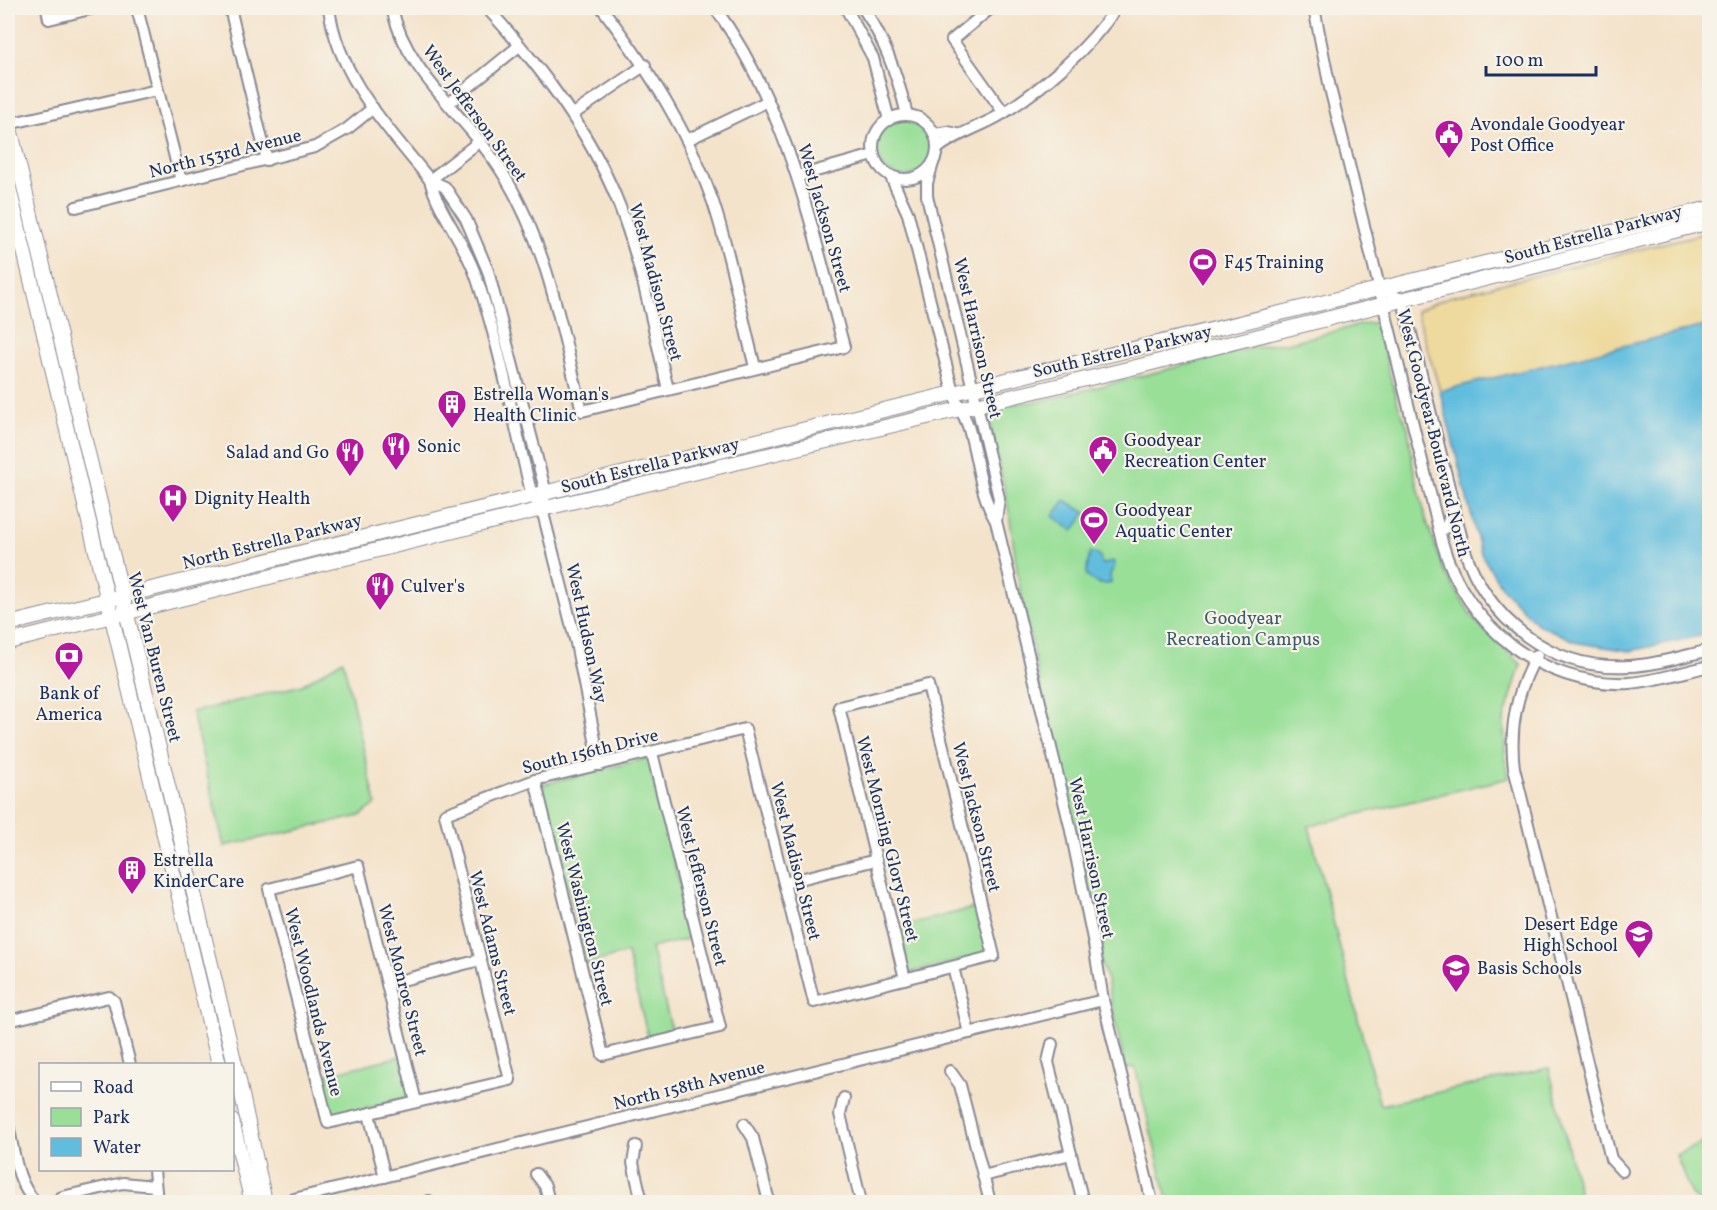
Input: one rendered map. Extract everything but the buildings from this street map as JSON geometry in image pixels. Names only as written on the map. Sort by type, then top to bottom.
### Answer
[{"type":"main road","name":"West Van Buren Street","points":[[8,123],[239,1081],[265,1203]]},
{"type":"main road","name":"West Van Buren Street","points":[[8,184],[219,1063]]},
{"type":"main road","name":"South Estrella Parkway","points":[[539,494],[973,386],[1710,208]]},
{"type":"main road","name":"South Estrella Parkway","points":[[542,509],[1136,367],[1469,285],[1710,222]]},
{"type":"main road","points":[[1469,285],[1480,275],[1514,264],[1521,254],[1540,257],[1585,254]]},
{"type":"main road","points":[[1136,367],[1147,357],[1172,351],[1182,336]]},
{"type":"main road","points":[[60,406],[75,402]]},
{"type":"main road","name":"North Estrella Parkway","points":[[8,624],[539,494]]},
{"type":"main road","name":"North Estrella Parkway","points":[[8,642],[542,509]]},
{"type":"main road","points":[[324,547],[328,563]]},
{"type":"main road","points":[[160,820],[175,816]]},
{"type":"main road","points":[[234,1129],[252,1203]]},
{"type":"street","points":[[48,13],[94,8]]},
{"type":"street","points":[[137,8],[181,181]]},
{"type":"street","points":[[230,8],[267,160]]},
{"type":"street","points":[[329,8],[342,59],[373,108],[430,180],[434,195],[455,230],[471,264],[539,494]]},
{"type":"street","name":"West Jefferson Street","points":[[392,8],[397,28],[411,54],[505,176],[538,245],[552,288],[582,411],[668,389]]},
{"type":"street","name":"West Madison Street","points":[[487,8],[572,116],[610,183],[625,220],[668,389]]},
{"type":"street","points":[[602,8],[645,65],[687,140],[713,204],[755,367],[668,389]]},
{"type":"street","name":"West Jackson Street","points":[[715,8],[743,52],[788,144],[844,347],[755,367]]},
{"type":"street","points":[[846,8],[873,58],[889,120]]},
{"type":"street","points":[[863,8],[874,24],[890,61],[907,115]]},
{"type":"street","points":[[991,8],[952,40],[1004,113]]},
{"type":"street","points":[[938,148],[957,134],[980,127],[1004,113],[1068,62],[1106,23],[1116,8]]},
{"type":"street","name":"West Goodyear Boulevard North","points":[[1314,8],[1320,46],[1440,531],[1453,573],[1478,615],[1498,635],[1533,661],[1582,678],[1627,683],[1710,666]]},
{"type":"street","points":[[449,103],[519,46]]},
{"type":"street","points":[[572,116],[645,65]]},
{"type":"street","points":[[8,123],[157,90]]},
{"type":"street","points":[[687,140],[768,101]]},
{"type":"street","name":"North 153rd Avenue","points":[[76,207],[267,160],[331,140],[373,108]]},
{"type":"street","points":[[907,115],[926,122],[934,134],[938,148],[933,163],[927,171],[910,179],[891,177],[884,171],[874,155],[875,135],[889,120],[907,115]]},
{"type":"street","points":[[934,134],[948,132],[957,134]]},
{"type":"street","points":[[430,180],[480,141]]},
{"type":"street","points":[[798,176],[874,155]]},
{"type":"street","name":"West Harrison Street","points":[[933,163],[927,183],[927,196],[999,498],[996,521]]},
{"type":"street","name":"West Harrison Street","points":[[891,177],[904,200],[925,275],[953,392],[958,409],[967,424],[988,508],[996,521],[1070,826],[1095,944],[1103,1000],[1152,1203]]},
{"type":"street","points":[[430,180],[445,187],[466,219],[484,259],[500,307],[542,509]]},
{"type":"street","points":[[471,264],[484,259]]},
{"type":"street","points":[[925,275],[946,270]]},
{"type":"street","name":"West Goodyear Boulevard North","points":[[1381,287],[1403,301],[1468,562],[1478,583],[1504,618],[1541,648],[1572,660],[1603,666],[1642,665],[1679,657]]},
{"type":"street","points":[[1440,531],[1446,527],[1454,507]]},
{"type":"street","name":"West Hudson Way","points":[[542,509],[576,643],[600,765]]},
{"type":"street","points":[[1541,648],[1533,661],[1513,716],[1514,768],[1611,1159],[1622,1171]]},
{"type":"street","points":[[1627,683],[1636,673],[1663,667],[1679,657],[1710,650]]},
{"type":"street","name":"West Jackson Street","points":[[839,707],[928,685],[994,957],[952,967]]},
{"type":"street","name":"West Morning Glory Street","points":[[839,707],[905,978]]},
{"type":"street","name":"West Madison Street","points":[[746,729],[814,1002],[905,978]]},
{"type":"street","name":"South 156th Drive","points":[[446,814],[535,780],[746,729]]},
{"type":"street","name":"West Jefferson Street","points":[[603,1055],[720,1027],[652,753]]},
{"type":"street","name":"West Washington Street","points":[[535,780],[603,1055]]},
{"type":"street","name":"West Adams Street","points":[[416,1102],[510,1080],[446,814]]},
{"type":"street","points":[[784,883],[876,860]]},
{"type":"street","name":"West Woodlands Avenue","points":[[358,866],[269,889],[328,1123],[369,1114]]},
{"type":"street","name":"West Monroe Street","points":[[358,866],[416,1102]]},
{"type":"street","points":[[387,984],[480,960]]},
{"type":"street","points":[[905,978],[952,967],[969,1033]]},
{"type":"street","points":[[8,1021],[109,997],[114,1001],[130,1063]]},
{"type":"street","name":"North 158th Avenue","points":[[282,1203],[1103,1000]]},
{"type":"street","points":[[1052,1044],[1048,1062],[1083,1203]]},
{"type":"street","points":[[950,1071],[960,1085],[990,1203]]},
{"type":"street","points":[[844,1098],[840,1114],[861,1203]]},
{"type":"street","points":[[385,1177],[369,1114],[416,1102]]},
{"type":"street","points":[[744,1124],[753,1138],[769,1203]]},
{"type":"street","points":[[8,1125],[21,1178],[27,1194],[36,1203]]},
{"type":"street","points":[[636,1146],[633,1163],[642,1203]]},
{"type":"street","points":[[983,1176],[1071,1154]]},
{"type":"street","points":[[154,1171],[157,1203]]},
{"type":"street","points":[[536,1174],[545,1186],[549,1203]]},
{"type":"street","points":[[55,1203],[62,1197],[123,1183],[154,1186]]},
{"type":"green space","points":[[904,120],[915,122],[924,128],[930,137],[932,148],[930,159],[924,168],[915,174],[904,176],[893,174],[884,168],[878,159],[876,148],[878,137],[884,128],[893,122]]},
{"type":"green space","name":"Goodyear Recreation Campus","points":[[1376,323],[1383,331],[1387,365],[1398,404],[1408,427],[1413,466],[1426,519],[1444,571],[1474,620],[1521,664],[1504,719],[1505,754],[1509,778],[1309,826],[1380,1105],[1549,1068],[1581,1202],[1168,1202],[1135,1067],[1125,1069],[1107,980],[1090,924],[1019,583],[1007,499],[988,413],[1004,405],[1040,401],[1266,345],[1287,343]]},
{"type":"green space","points":[[343,660],[376,804],[360,816],[224,846],[192,712],[302,685]]},
{"type":"green space","points":[[648,758],[693,938],[651,948],[672,1031],[648,1037],[627,953],[587,964],[541,785]]},
{"type":"green space","points":[[978,907],[990,953],[909,973],[898,927]]},
{"type":"green space","points":[[400,1056],[412,1098],[332,1117],[321,1076]]},
{"type":"green space","points":[[1709,1140],[1709,1202],[1699,1202],[1691,1195],[1676,1155]]},
{"type":"sand","points":[[1709,232],[1709,325],[1440,391],[1416,311],[1449,297]]},
{"type":"water","points":[[1709,325],[1709,634],[1630,651],[1579,643],[1537,624],[1502,588],[1481,554],[1440,391]]},
{"type":"water","points":[[1065,500],[1086,513],[1073,531],[1053,516]]},
{"type":"water","points":[[1090,552],[1100,556],[1102,565],[1113,561],[1115,565],[1110,575],[1111,583],[1097,583],[1086,574]]},
{"type":"place","name":"Avondale Goodyear Post Office","points":[[1449,160]]},
{"type":"place","name":"F45 Training","points":[[1203,288]]},
{"type":"place","name":"Estrella Woman's Health Clinic","points":[[452,430]]},
{"type":"place","name":"Sonic","points":[[396,472]]},
{"type":"place","name":"Goodyear Recreation Center","points":[[1103,476]]},
{"type":"place","name":"Salad and Go","points":[[350,478]]},
{"type":"place","name":"Dignity Health","points":[[173,524]]},
{"type":"place","name":"Goodyear Aquatic Center","points":[[1094,546]]},
{"type":"place","name":"Culver's","points":[[380,612]]},
{"type":"place","name":"Bank of America","points":[[69,682]]},
{"type":"place","name":"Estrella KinderCare","points":[[132,896]]},
{"type":"place","name":"Desert Edge High School","points":[[1639,960]]},
{"type":"place","name":"Basis Schools","points":[[1456,994]]}]
